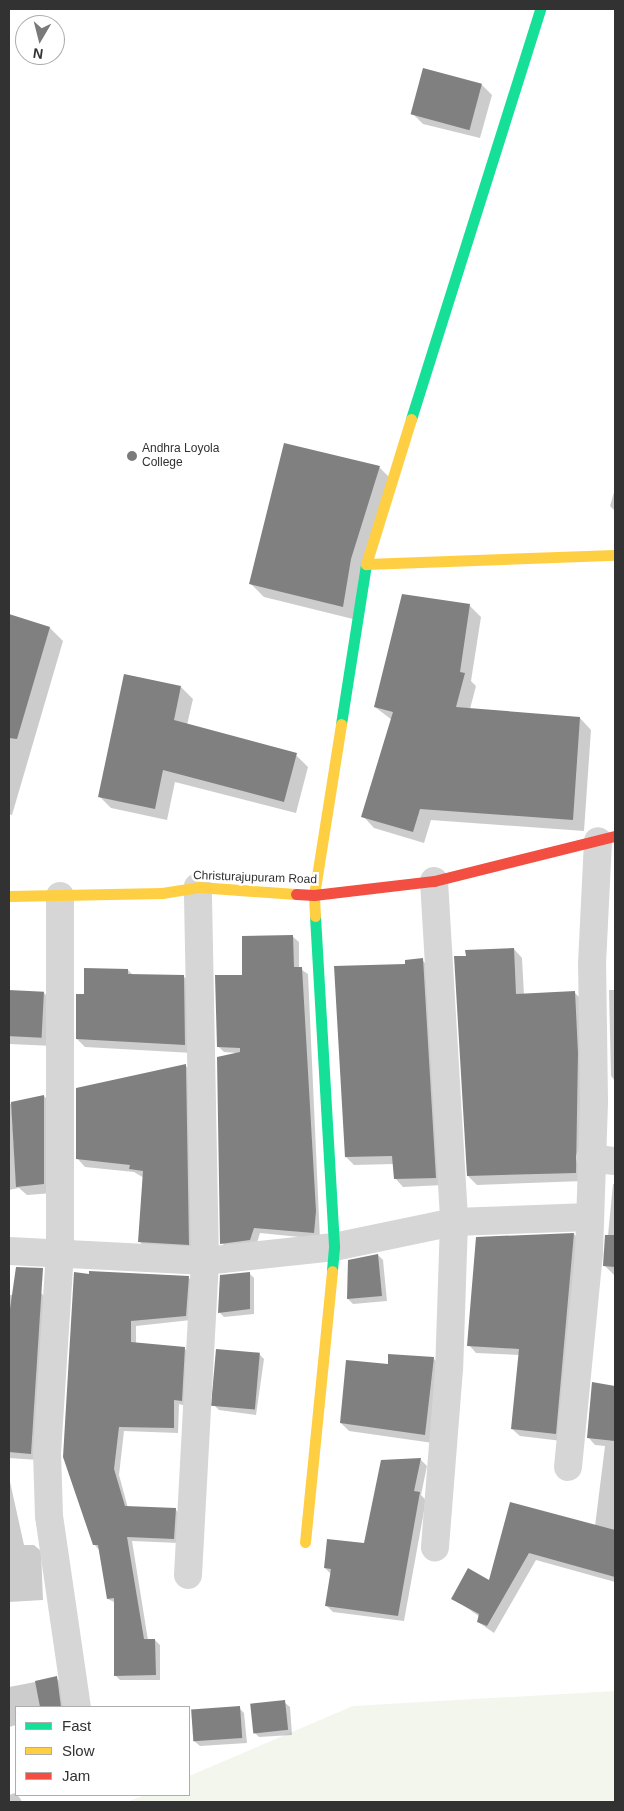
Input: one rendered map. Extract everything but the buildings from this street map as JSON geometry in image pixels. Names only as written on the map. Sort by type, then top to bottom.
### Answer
[{"type":"street","points":[[305,1542],[334,1247],[314,895],[366,564],[540,9]]},
{"type":"street","points":[[366,564],[615,555]]},
{"type":"street","points":[[568,1467],[590,1217],[602,1159],[594,1101],[604,963],[607,839]]},
{"type":"street","name":"Christurajupuram Road","points":[[9,896],[162,893],[198,887],[314,895],[434,881],[607,839]]},
{"type":"street","points":[[434,881],[454,1222],[449,1369],[435,1547]]},
{"type":"street","points":[[188,1575],[205,1261],[198,887]]},
{"type":"street","points":[[60,896],[60,1252],[47,1452],[49,1516],[77,1706]]},
{"type":"street","points":[[9,1251],[60,1252],[205,1261],[334,1247],[454,1222],[590,1217]]},
{"type":"shaded area","points":[[615,1691],[615,1802],[127,1802],[142,1796],[190,1796],[190,1776],[353,1706]]},
{"type":"traffic: fast","points":[[411,419],[540,9]]},
{"type":"traffic: fast","points":[[341,724],[366,564]]},
{"type":"traffic: fast","points":[[315,916],[334,1247],[332,1271]]},
{"type":"traffic: slow","points":[[411,419],[366,564],[615,555]]},
{"type":"traffic: slow","points":[[315,916],[314,895],[341,724]]},
{"type":"traffic: slow","points":[[9,896],[162,893],[198,887],[296,894]]},
{"type":"traffic: slow","points":[[305,1542],[332,1271]]},
{"type":"traffic: jam","points":[[296,894],[314,895],[434,881],[615,836]]},
{"type":"place","name":"Andhra Loyola College","points":[[132,456]]}]
